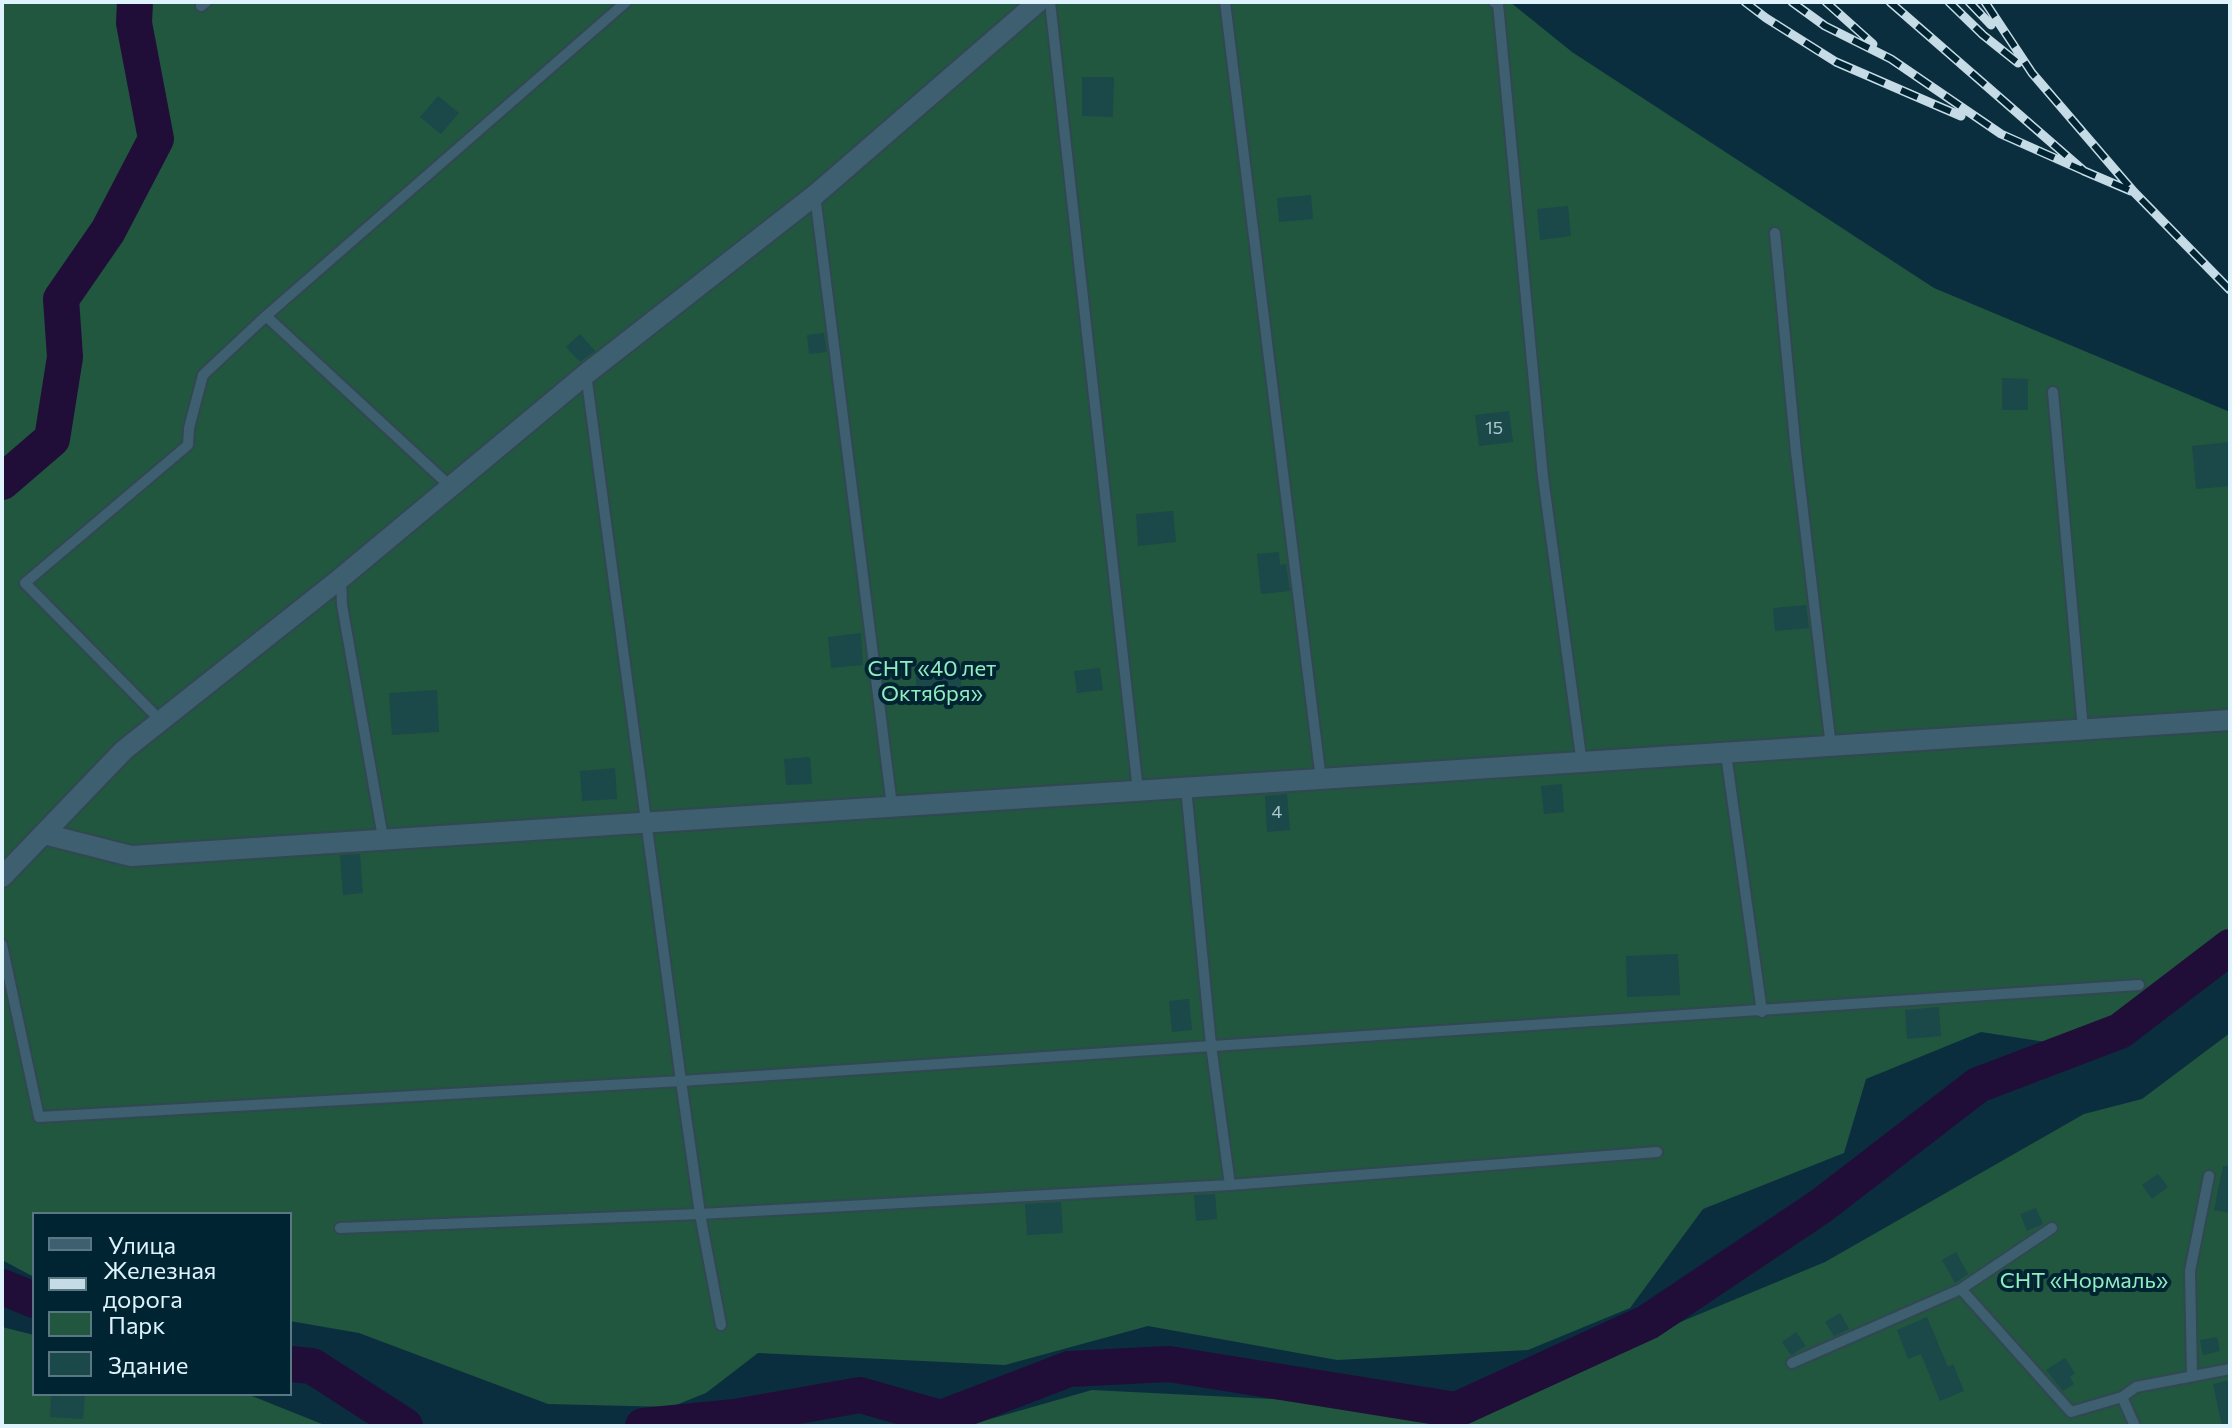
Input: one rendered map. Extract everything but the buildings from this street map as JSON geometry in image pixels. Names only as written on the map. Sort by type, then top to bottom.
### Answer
[{"type":"street","points":[[2,877],[124,750],[341,578],[586,374],[815,195],[1038,2]]},
{"type":"street","points":[[44,834],[131,856],[2230,720]]},
{"type":"lane","points":[[160,720],[25,583],[188,445],[189,428],[203,375],[266,316],[626,2]]},
{"type":"lane","points":[[1050,2],[1138,791]]},
{"type":"lane","points":[[1225,2],[1321,780]]},
{"type":"lane","points":[[1494,2],[1498,4],[1543,477],[1582,764]]},
{"type":"lane","points":[[815,195],[892,806]]},
{"type":"lane","points":[[1775,233],[1796,452],[1831,747]]},
{"type":"lane","points":[[266,316],[451,487]]},
{"type":"lane","points":[[586,374],[644,821],[700,1214],[721,1325]]},
{"type":"lane","points":[[2053,392],[2083,729]]},
{"type":"lane","points":[[341,578],[342,605],[383,838]]},
{"type":"lane","points":[[1726,754],[1762,1012]]},
{"type":"lane","points":[[1186,788],[1211,1045],[1230,1185]]},
{"type":"lane","points":[[2,945],[39,1117],[681,1081],[2139,985]]},
{"type":"lane","points":[[340,1228],[700,1214],[1230,1185],[1657,1152]]},
{"type":"lane","points":[[2192,1376],[2190,1271],[2209,1176]]},
{"type":"lane","points":[[1792,1363],[1961,1289],[2052,1228]]},
{"type":"lane","points":[[1961,1289],[2071,1412],[2122,1397],[2136,1387],[2230,1369]]},
{"type":"lane","points":[[2122,1397],[2135,1426]]},
{"type":"green space","name":"СНТ «40 лет Октября»","points":[[2,2],[1510,2],[1572,52],[1934,288],[2230,412],[2230,954],[2078,1047],[1981,1032],[1866,1079],[1844,1153],[1703,1209],[1630,1308],[1528,1350],[1337,1360],[1148,1326],[1005,1365],[758,1353],[706,1393],[671,1407],[548,1404],[359,1333],[292,1321],[292,1212],[32,1212],[32,1276],[2,1260]]},
{"type":"green space","name":"СНТ «Нормаль»","points":[[2230,1033],[2230,1426],[966,1426],[1092,1390],[1471,1409],[1825,1262],[2084,1114],[2142,1099]]},
{"type":"green space","points":[[2,1327],[32,1334],[32,1396],[252,1396],[327,1426],[2,1426]]},
{"type":"waterway","points":[[2,482],[52,439],[65,357],[61,299],[108,231],[156,139],[134,23],[135,2]]},
{"type":"waterway","points":[[643,1426],[735,1417],[860,1395],[941,1418],[1069,1369],[1169,1364],[1456,1410],[1648,1322],[1821,1206],[1978,1085],[2120,1031],[2230,947]]},
{"type":"waterway","points":[[2,1287],[32,1299]]},
{"type":"waterway","points":[[292,1364],[312,1366],[405,1426]]},
{"type":"railway","points":[[1745,2],[1836,62],[1961,116]]},
{"type":"railway","points":[[1792,2],[1825,26],[1891,59],[2001,134],[2084,171]]},
{"type":"railway","points":[[1826,2],[1873,44]]},
{"type":"railway","points":[[1890,2],[2084,171],[2131,191]]},
{"type":"railway","points":[[1949,2],[2018,63]]},
{"type":"railway","points":[[1969,2],[1991,25]]},
{"type":"railway","points":[[1985,2],[2032,73],[2134,192],[2230,290]]}]
